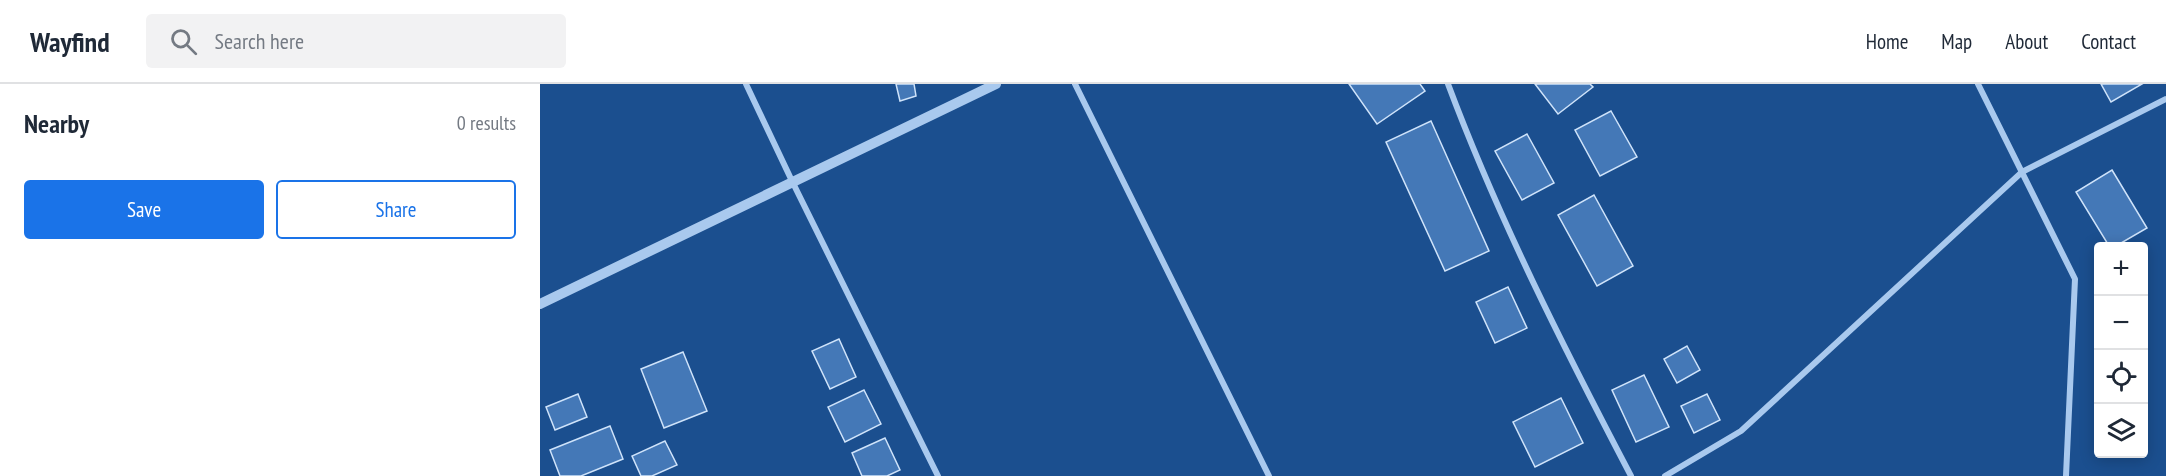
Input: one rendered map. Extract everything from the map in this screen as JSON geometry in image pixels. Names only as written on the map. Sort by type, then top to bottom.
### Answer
[{"type":"street","points":[[746,84],[938,476]]},
{"type":"street","points":[[540,304],[996,84]]},
{"type":"street","points":[[1075,84],[1269,476]]},
{"type":"street","points":[[1448,84],[1478,165],[1549,320],[1631,476]]},
{"type":"street","points":[[1978,84],[2075,279],[2066,476]]},
{"type":"street","points":[[1665,476],[1741,431],[2022,172],[2166,99]]},
{"type":"building","points":[[896,84],[914,84],[916,96],[900,101]]},
{"type":"building","points":[[1349,84],[1420,84],[1425,91],[1377,124]]},
{"type":"building","points":[[1535,84],[1590,84],[1593,87],[1558,114]]},
{"type":"building","points":[[2101,84],[2142,84],[2111,102]]},
{"type":"building","points":[[1611,111],[1637,157],[1600,176],[1575,130]]},
{"type":"building","points":[[1431,121],[1489,251],[1445,271],[1386,142]]},
{"type":"building","points":[[1527,134],[1554,183],[1522,200],[1495,151]]},
{"type":"building","points":[[2112,170],[2147,228],[2123,242],[2107,242],[2076,192]]},
{"type":"building","points":[[1594,195],[1633,266],[1597,286],[1558,215]]},
{"type":"building","points":[[1508,287],[1527,328],[1495,343],[1476,302]]},
{"type":"building","points":[[839,339],[856,377],[830,389],[812,351]]},
{"type":"building","points":[[1687,346],[1700,370],[1677,383],[1664,359]]},
{"type":"building","points":[[683,352],[707,411],[664,428],[641,369]]},
{"type":"building","points":[[1644,375],[1669,427],[1636,442],[1612,390]]},
{"type":"building","points":[[864,390],[881,424],[845,442],[828,407]]},
{"type":"building","points":[[578,394],[587,417],[555,430],[546,407]]},
{"type":"building","points":[[1707,394],[1720,420],[1694,433],[1681,406]]},
{"type":"building","points":[[1561,398],[1583,443],[1535,467],[1513,422]]},
{"type":"building","points":[[610,426],[623,459],[581,476],[560,476],[550,450]]},
{"type":"building","points":[[885,438],[900,470],[887,476],[862,476],[852,453]]},
{"type":"building","points":[[665,441],[677,465],[652,476],[641,476],[632,456]]}]
